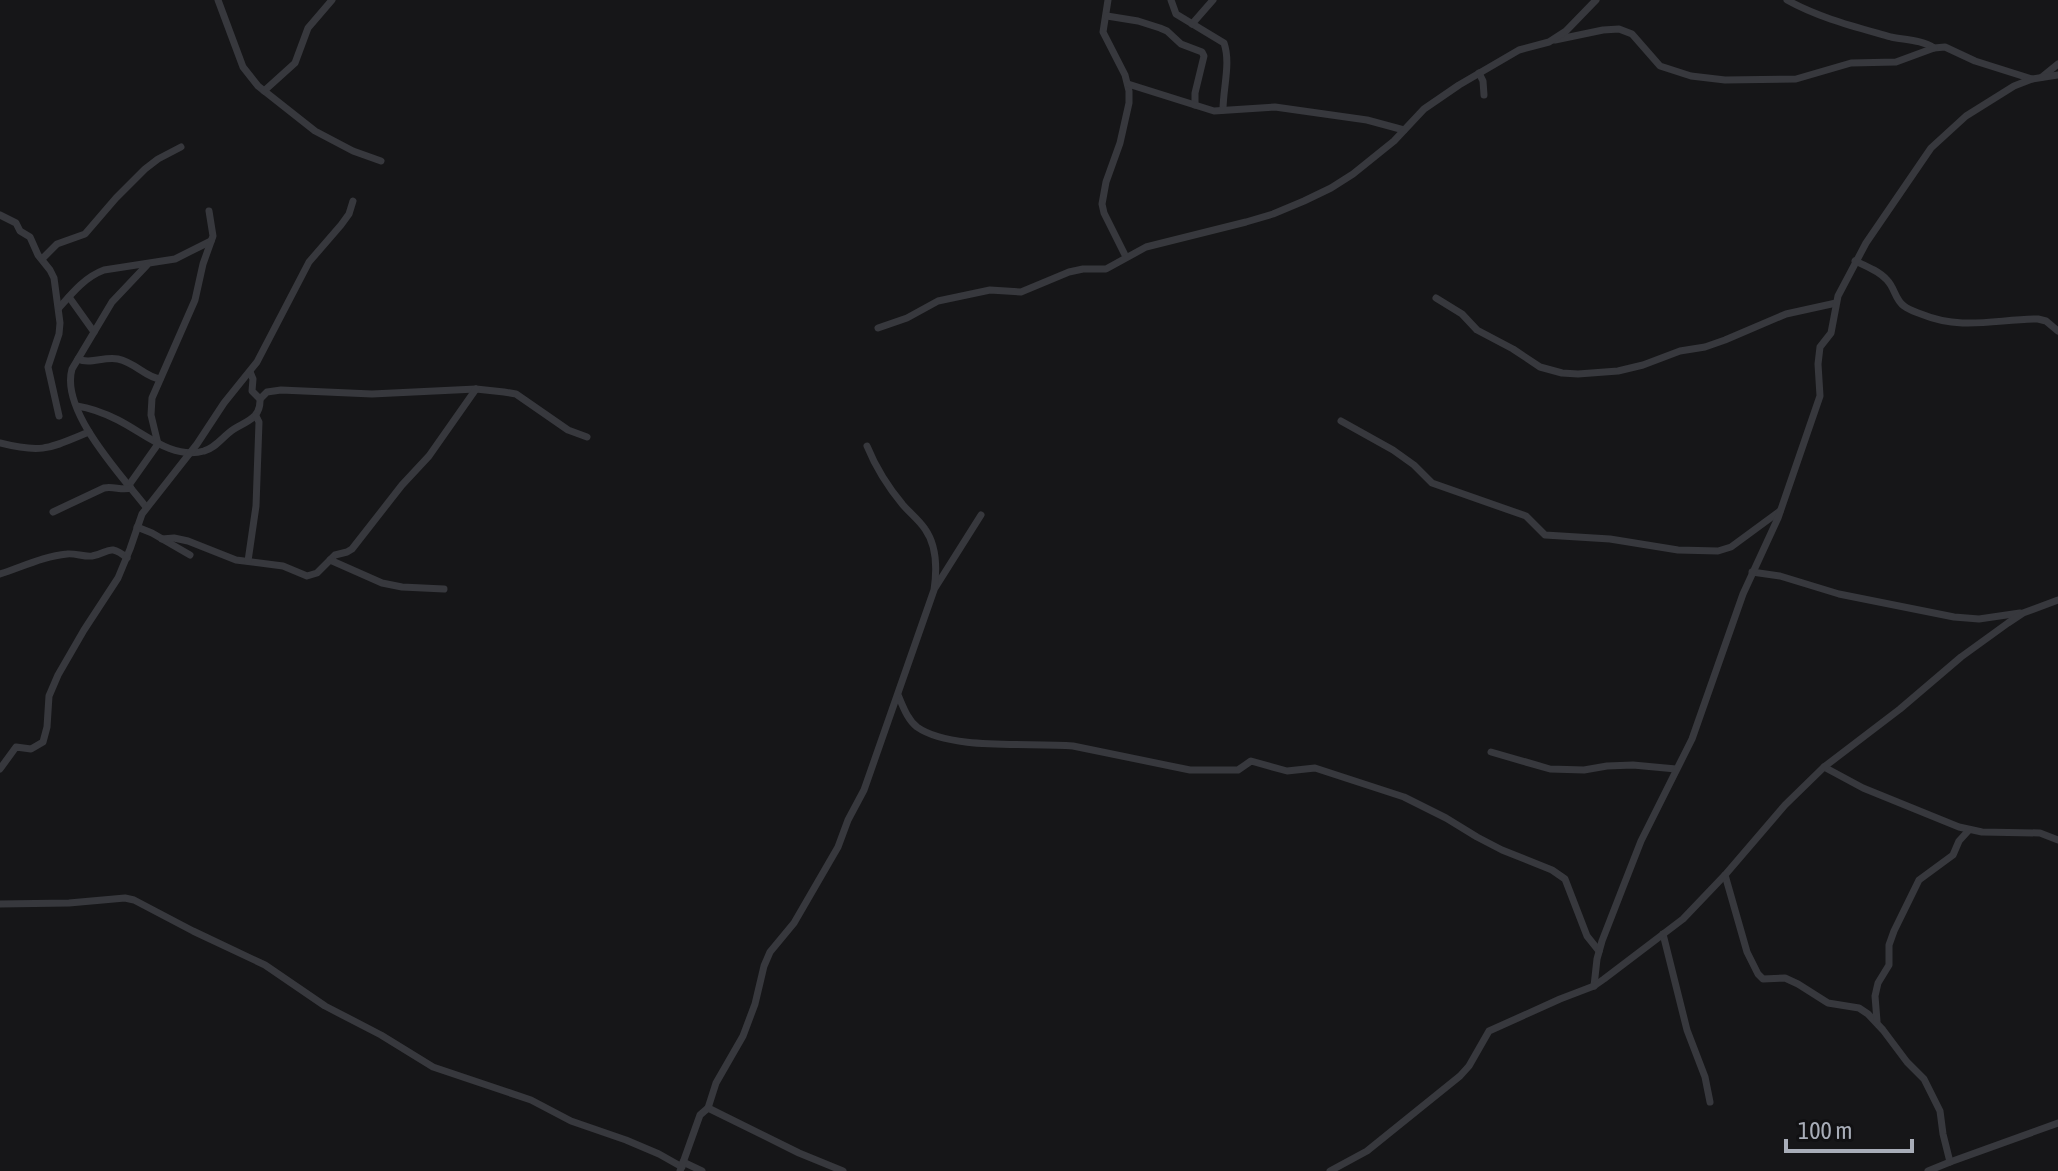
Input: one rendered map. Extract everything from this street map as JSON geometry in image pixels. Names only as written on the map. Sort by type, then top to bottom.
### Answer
[{"type":"street","points":[[218,0],[243,67],[253,81],[324,136],[381,161]]},
{"type":"street","points":[[264,91],[295,63],[308,28],[332,0]]},
{"type":"street","points":[[1108,0],[1103,32],[1128,84],[1129,103],[1102,204],[1126,257]]},
{"type":"street","points":[[1171,0],[1174,13],[1220,39],[1226,48],[1223,110]]},
{"type":"street","points":[[1192,24],[1213,0]]},
{"type":"street","points":[[1549,42],[1575,24],[1596,0]]},
{"type":"street","points":[[1787,0],[1825,17],[1934,48]]},
{"type":"street","points":[[1107,16],[1160,28],[1177,42],[1202,52],[1204,56],[1195,88],[1195,105]]},
{"type":"street","points":[[878,328],[907,318],[938,301],[990,290],[1021,292],[1069,272],[1106,269],[1146,247],[1273,214],[1331,188],[1353,174],[1394,141],[1424,109],[1519,50],[1603,30],[1619,29],[1632,34],[1660,66],[1691,76],[1725,80],[1796,79],[1851,63],[1896,62],[1945,47],[1975,61],[2036,79]]},
{"type":"street","points":[[2036,79],[2058,64]]},
{"type":"street","points":[[1479,73],[1484,95]]},
{"type":"street","points":[[1594,986],[1599,951],[1641,841],[1692,739],[1752,572],[1781,510],[1820,396],[1820,347],[1831,333],[1836,303],[1855,261],[1931,148],[1966,116],[2014,86],[2058,75]]},
{"type":"street","points":[[1128,84],[1214,111],[1275,107],[1367,120],[1404,130]]},
{"type":"street","points":[[42,259],[57,244],[85,234],[145,169],[181,147]]},
{"type":"street","points":[[0,769],[16,747],[31,749],[43,742],[49,696],[58,675],[73,646],[118,578],[146,507],[250,372],[309,262],[349,214],[353,201]]},
{"type":"street","points":[[53,512],[104,488],[121,490],[130,487],[158,444],[151,407],[154,391],[195,300],[214,232],[209,211]]},
{"type":"street","points":[[0,215],[16,223],[20,231],[30,237],[54,278],[59,334],[48,367],[59,416]]},
{"type":"street","points":[[59,308],[94,273],[175,259],[211,241]]},
{"type":"street","points":[[1855,261],[1888,281],[1904,306],[1930,318],[1971,324],[2038,319],[2046,321],[2058,331]]},
{"type":"street","points":[[146,507],[89,432],[77,406],[71,375],[112,302],[147,265]]},
{"type":"street","points":[[69,297],[94,332]]},
{"type":"street","points":[[1436,298],[1462,314],[1477,330],[1540,367],[1578,374],[1618,371],[1643,365],[1680,351],[1725,340],[1786,314],[1836,303]]},
{"type":"street","points":[[78,359],[85,362],[118,359],[141,368],[150,377],[160,379]]},
{"type":"street","points":[[250,372],[252,391],[260,399]]},
{"type":"street","points":[[77,406],[110,416],[158,444],[190,452],[208,449],[256,416],[260,399],[267,392],[396,394],[476,389],[516,394],[562,427],[587,437]]},
{"type":"street","points":[[162,539],[174,538],[204,545],[236,560],[283,566],[309,576],[317,573],[337,554],[352,549],[429,456],[476,389]]},
{"type":"street","points":[[248,561],[256,506],[259,422],[256,416]]},
{"type":"street","points":[[1341,421],[1393,450],[1432,483],[1526,516],[1545,535],[1610,539],[1678,550],[1718,551],[1731,547],[1781,510]]},
{"type":"street","points":[[0,443],[19,448],[45,449],[89,432]]},
{"type":"street","points":[[867,446],[877,470],[929,535],[936,563],[934,590]]},
{"type":"street","points":[[682,1166],[700,1115],[708,1108],[716,1083],[743,1036],[770,952],[794,923],[838,847],[864,790],[934,590],[981,515]]},
{"type":"street","points":[[137,527],[190,555]]},
{"type":"street","points":[[0,574],[67,554],[91,556],[111,550],[127,558]]},
{"type":"street","points":[[330,560],[382,583],[444,589]]},
{"type":"street","points":[[1752,572],[1780,576],[1839,594],[1954,617],[1979,619],[2023,613],[2058,600]]},
{"type":"street","points":[[1330,1171],[1374,1146],[1460,1076],[1489,1031],[1594,986],[1683,919],[1785,805],[1824,767],[1961,657],[2023,613]]},
{"type":"street","points":[[898,694],[908,718],[916,726],[951,740],[1073,746],[1190,770],[1238,770],[1251,761],[1287,771],[1315,768],[1404,797],[1502,850],[1552,870],[1565,879],[1587,936],[1599,951]]},
{"type":"street","points":[[1491,752],[1550,769],[1584,770],[1621,765],[1676,769]]},
{"type":"street","points":[[1824,767],[1907,808],[1969,830],[2040,833],[2058,840]]},
{"type":"street","points":[[1878,1024],[1875,996],[1878,983],[1889,965],[1889,945],[1894,931],[1919,880],[1953,855],[1959,841],[1969,830]]},
{"type":"street","points":[[1725,875],[1747,952],[1758,974],[1763,979],[1778,977],[1798,984],[1828,1003],[1861,1009],[1878,1024],[1924,1079],[1935,1100],[1950,1162]]},
{"type":"street","points":[[0,904],[134,900],[265,965],[325,1006],[433,1067],[531,1100],[571,1121],[626,1140],[682,1166],[702,1171]]},
{"type":"street","points":[[1663,934],[1687,1030],[1705,1077],[1710,1102]]},
{"type":"street","points":[[708,1108],[843,1171]]},
{"type":"street","points":[[1928,1171],[2058,1123]]}]
